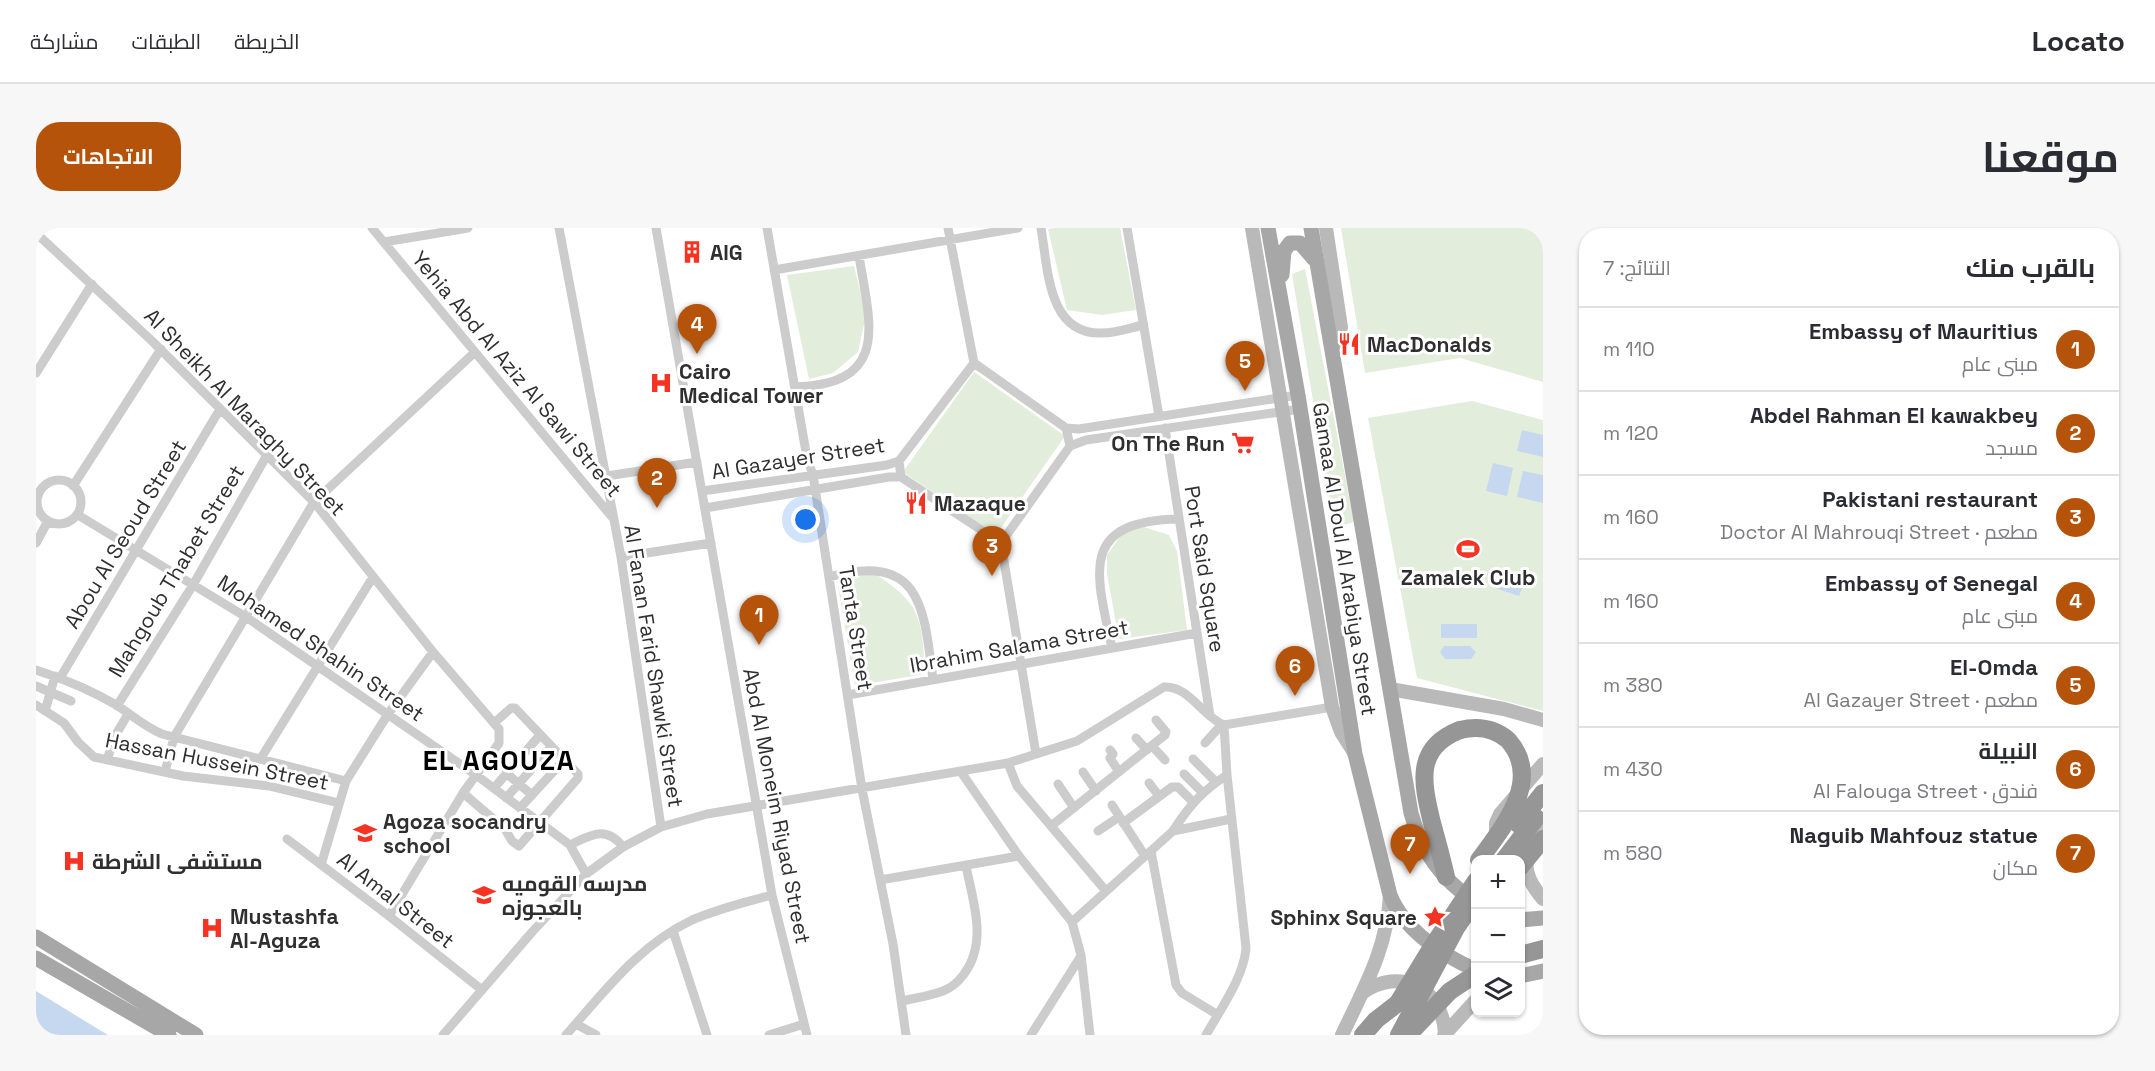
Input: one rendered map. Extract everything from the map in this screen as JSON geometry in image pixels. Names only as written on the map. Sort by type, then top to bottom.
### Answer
[{"type":"highway","points":[[1446,877],[1424,790],[1423,774],[1427,760],[1435,747],[1446,736],[1460,730],[1483,729],[1504,737],[1516,748],[1525,770],[1526,785],[1521,801],[1483,855]]},
{"type":"highway","points":[[1495,855],[1543,792]]},
{"type":"highway","points":[[1508,855],[1543,808]]},
{"type":"highway","points":[[1525,861],[1536,844]]},
{"type":"highway","points":[[1451,926],[1456,894],[1471,872]]},
{"type":"highway","points":[[1399,1035],[1451,926],[1471,891]]},
{"type":"highway","points":[[1379,1035],[1451,926],[1471,905]]},
{"type":"highway","points":[[1451,926],[1471,918]]},
{"type":"highway","points":[[1525,954],[1543,949]]},
{"type":"highway","points":[[1408,1035],[1450,991],[1471,976]]},
{"type":"highway","points":[[1363,1035],[1376,1020],[1398,1003]]},
{"type":"main road","name":"Gamaa Al Doul Al Arabiya Street","points":[[1268,228],[1299,402],[1355,754],[1390,895]]},
{"type":"main road","name":"Gamaa Al Doul Al Arabiya Street","points":[[1311,228],[1407,796],[1416,830],[1432,861],[1446,877],[1471,896]]},
{"type":"main road","points":[[1281,298],[1286,247],[1290,243],[1300,243],[1316,261]]},
{"type":"main road","points":[[1390,895],[1394,905],[1421,935],[1444,953],[1471,969]]},
{"type":"main road","points":[[1525,920],[1543,918]]},
{"type":"main road","points":[[38,941],[57,949],[196,1035]]},
{"type":"main road","points":[[54,968],[53,958],[57,949]]},
{"type":"main road","points":[[36,958],[169,1035]]},
{"type":"main road","points":[[1525,975],[1543,971]]},
{"type":"street","name":"Yehia Abd Al Aziz Al Sawi Street","points":[[372,228],[612,517]]},
{"type":"street","points":[[384,242],[468,228]]},
{"type":"street","name":"Al Fanan Farid Shawki Street","points":[[559,228],[621,557],[662,827]]},
{"type":"street","name":"Abd Al Moneim Riyad Street","points":[[656,228],[755,807],[772,895],[807,1035]]},
{"type":"street","name":"Tanta Street","points":[[767,228],[807,458],[816,489],[862,789],[902,1001],[906,1035]]},
{"type":"street","points":[[948,228],[974,363],[1066,428],[1079,429],[1159,416],[1299,402]]},
{"type":"street","points":[[774,270],[1018,228]]},
{"type":"street","points":[[1041,228],[1052,293],[1056,304],[1070,323],[1080,329],[1103,333],[1143,325]]},
{"type":"street","points":[[1127,228],[1159,416]]},
{"type":"street","points":[[1252,228],[1332,707],[1341,732],[1355,754]]},
{"type":"street","points":[[1326,228],[1341,317],[1339,336],[1332,349]]},
{"type":"street","name":"Al Sheikh Al Maraghy Street","points":[[37,237],[92,284],[161,350],[314,502],[433,652],[495,723],[499,729],[500,742],[476,775]]},
{"type":"street","points":[[795,387],[830,383],[844,377],[856,367],[865,354],[870,340],[870,324],[859,256]]},
{"type":"street","points":[[36,373],[92,284]]},
{"type":"street","points":[[73,486],[161,350]]},
{"type":"street","points":[[165,772],[174,737],[314,502],[475,352]]},
{"type":"street","points":[[974,363],[899,460],[901,477],[1001,543]]},
{"type":"street","points":[[1036,754],[1001,543],[1070,446],[1082,440],[1166,428],[1299,402]]},
{"type":"street","name":"Abou Al Seoud Street","points":[[40,708],[220,409]]},
{"type":"street","points":[[1066,428],[1070,446]]},
{"type":"street","name":"Port Said Square","points":[[1166,428],[1210,716]]},
{"type":"street","name":"Mahgoub Thabet Street","points":[[117,706],[192,585],[267,455]]},
{"type":"street","points":[[1291,459],[1307,457]]},
{"type":"street","name":"Al Gazayer Street","points":[[702,491],[887,465],[899,460]]},
{"type":"street","points":[[607,476],[697,462]]},
{"type":"street","name":"Al Gazayer Street","points":[[705,508],[889,477],[901,477]]},
{"type":"street","points":[[59,481],[73,486],[80,496],[78,515],[67,523],[55,524],[43,517],[38,506],[38,491],[51,482],[59,481]]},
{"type":"street","name":"Mohamed Shahin Street","points":[[78,515],[246,617],[476,775],[570,845],[586,874]]},
{"type":"street","points":[[1112,648],[1098,570],[1101,555],[1108,542],[1119,532],[1132,525],[1164,519],[1179,519]]},
{"type":"street","points":[[36,543],[48,521]]},
{"type":"street","points":[[621,557],[711,543]]},
{"type":"street","points":[[829,577],[850,571],[873,569],[886,572],[908,586],[921,609],[933,680]]},
{"type":"street","points":[[261,758],[373,577]]},
{"type":"street","name":"Ibrahim Salama Street","points":[[848,695],[1197,633]]},
{"type":"street","points":[[321,865],[346,781],[388,714],[433,652]]},
{"type":"street","points":[[36,670],[58,677],[117,706],[150,729],[211,748],[261,758],[346,781]]},
{"type":"street","points":[[36,686],[71,701]]},
{"type":"street","points":[[443,1035],[535,928],[586,874],[623,847],[662,827],[684,820],[1008,763],[1077,741],[1164,687],[1176,688],[1223,725]]},
{"type":"street","points":[[1390,689],[1504,710],[1543,720]]},
{"type":"street","points":[[1205,743],[1223,725],[1332,707]]},
{"type":"street","name":"Hassan Hussein Street","points":[[40,708],[68,726],[78,742],[94,757],[165,772],[269,786],[339,803]]},
{"type":"street","points":[[463,793],[505,830],[516,845],[521,845],[577,780],[578,774],[514,708],[511,708],[495,723]]},
{"type":"street","points":[[107,760],[115,736],[128,714]]},
{"type":"street","points":[[1051,826],[1167,733],[1156,720]]},
{"type":"street","points":[[1206,1035],[1240,974],[1246,955],[1223,725]]},
{"type":"street","points":[[494,788],[540,735]]},
{"type":"street","points":[[1136,738],[1166,760]]},
{"type":"street","points":[[530,747],[542,758]]},
{"type":"street","points":[[506,798],[551,747]]},
{"type":"street","points":[[1110,750],[1113,754],[1110,758],[1119,772]]},
{"type":"street","points":[[1193,759],[1216,782]]},
{"type":"street","points":[[520,808],[564,760]]},
{"type":"street","points":[[1008,763],[1017,786],[1106,891]]},
{"type":"street","points":[[1536,844],[1515,851],[1502,845],[1496,832],[1496,823],[1500,814],[1543,764]]},
{"type":"street","points":[[532,770],[545,781]]},
{"type":"street","points":[[961,772],[1019,855],[1072,922],[1081,955],[1090,1035]]},
{"type":"street","points":[[1083,772],[1096,791]]},
{"type":"street","points":[[506,773],[532,795]]},
{"type":"street","points":[[1184,774],[1202,792]]},
{"type":"street","points":[[389,916],[476,775]]},
{"type":"street","points":[[1072,922],[1173,831],[1202,792],[1227,775]]},
{"type":"street","points":[[1149,783],[1159,796]]},
{"type":"street","points":[[1058,784],[1074,808]]},
{"type":"street","points":[[1098,831],[1121,820],[1175,786],[1193,802]]},
{"type":"street","points":[[1112,805],[1148,854],[1176,985],[1182,993],[1218,1015]]},
{"type":"street","points":[[1173,831],[1231,819]]},
{"type":"street","points":[[1543,829],[1526,858],[1529,878],[1543,899]]},
{"type":"street","points":[[570,845],[594,834],[603,834],[611,836],[623,847]]},
{"type":"street","name":"Al Amal Street","points":[[287,839],[482,990]]},
{"type":"street","points":[[880,880],[1019,855]]},
{"type":"street","points":[[902,1001],[945,991],[959,981],[976,953],[978,936],[966,866]]},
{"type":"street","points":[[566,1035],[629,964],[654,943],[708,914],[772,895]]},
{"type":"street","points":[[1342,1035],[1376,964],[1387,923],[1390,895]]},
{"type":"street","points":[[673,931],[707,1035]]},
{"type":"street","points":[[1032,1035],[1081,955]]},
{"type":"street","points":[[1361,993],[1378,983],[1388,981],[1408,982],[1417,986],[1425,991],[1438,1006],[1444,1024],[1444,1035]]},
{"type":"street","points":[[1444,1035],[1471,1005]]},
{"type":"street","points":[[576,1024],[596,1035]]},
{"type":"street","points":[[769,1035],[804,1024]]},
{"type":"green space","points":[[1120,228],[1136,310],[1102,315],[1067,310],[1048,229]]},
{"type":"green space","points":[[1341,228],[1543,228],[1543,382],[1460,358],[1365,373]]},
{"type":"green space","points":[[854,266],[866,315],[858,352],[833,373],[809,379],[787,275]]},
{"type":"green space","points":[[1305,269],[1354,522],[1334,528],[1292,274]]},
{"type":"green space","points":[[974,372],[1065,436],[996,535],[903,472]]},
{"type":"green space","name":"Zamalek Club","points":[[1472,401],[1543,420],[1543,711],[1417,678],[1368,418]]},
{"type":"green space","points":[[1144,527],[1169,535],[1177,551],[1187,630],[1119,639],[1107,574],[1107,555],[1124,531]]},
{"type":"green space","points":[[872,571],[900,593],[913,608],[922,636],[924,674],[855,686],[838,586]]},
{"type":"water","points":[[1522,430],[1543,435],[1543,457],[1517,451]]},
{"type":"water","points":[[1493,463],[1513,468],[1507,496],[1486,491]]},
{"type":"water","points":[[1523,471],[1543,475],[1543,503],[1517,497]]},
{"type":"water","points":[[1496,573],[1524,583],[1519,596],[1492,587]]},
{"type":"water","points":[[1441,624],[1477,624],[1477,638],[1441,638]]},
{"type":"water","points":[[1444,646],[1470,646],[1476,652],[1471,659],[1445,659],[1440,652]]},
{"type":"water","points":[[36,991],[98,1029],[108,1035],[36,1035]]},
{"type":"place","name":"AIG","points":[[692,252]]},
{"type":"place","name":"MacDonalds","points":[[1349,344]]},
{"type":"place","name":"Embassy of Senegal","points":[[697,354]]},
{"type":"place","name":"Cairo Medical Tower","points":[[661,383]]},
{"type":"place","name":"El-Omda","points":[[1245,391]]},
{"type":"place","name":"On The Run","points":[[1243,443]]},
{"type":"place","name":"Mazaque","points":[[916,503]]},
{"type":"place","name":"Abdel Rahman El kawakbey","points":[[657,508]]},
{"type":"place","name":"Zamalek Club","points":[[1468,549]]},
{"type":"place","name":"Pakistani restaurant","points":[[992,576]]},
{"type":"place","name":"Embassy of Mauritius","points":[[759,645]]},
{"type":"place","name":"النبيلة","points":[[1295,696]]},
{"type":"place","name":"Agoza socandry school","points":[[365,833]]},
{"type":"place","name":"مستشفى الشرطة","points":[[74,861]]},
{"type":"place","name":"Naguib Mahfouz statue","points":[[1410,874]]},
{"type":"place","name":"مدرسه القوميه بالعجوزه","points":[[484,895]]},
{"type":"place","name":"Sphinx Square","points":[[1435,917]]},
{"type":"place","name":"Mustashfa Al-Aguza","points":[[212,928]]},
{"type":"district","name":"EL AGOUZA","points":[[499,760]]}]
